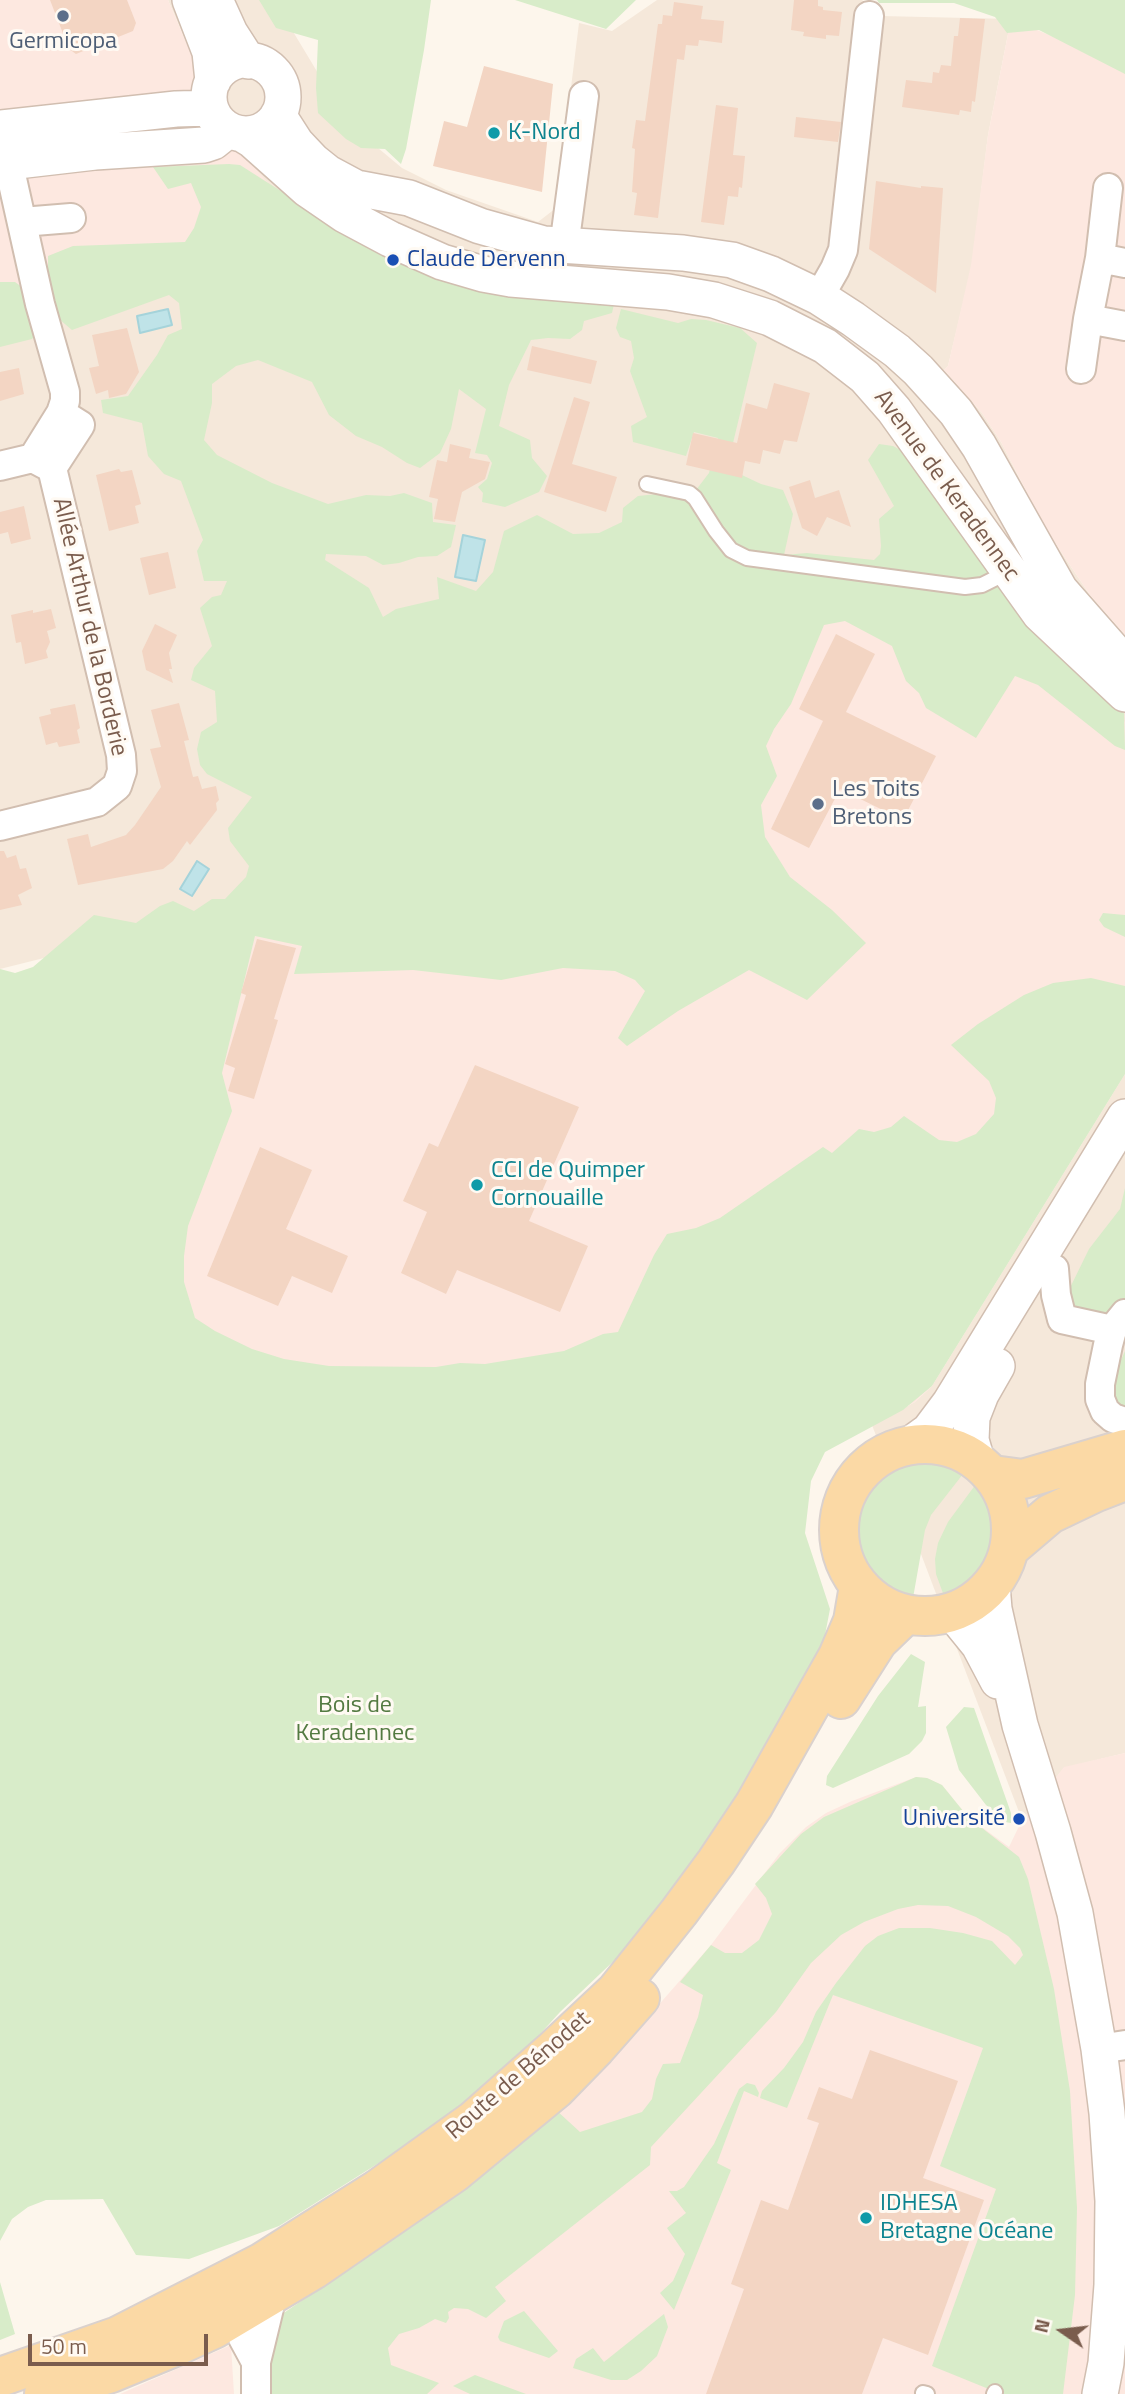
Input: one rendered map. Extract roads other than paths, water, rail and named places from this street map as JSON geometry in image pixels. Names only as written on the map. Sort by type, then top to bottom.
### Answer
[{"type":"main road","points":[[985,1468],[1004,1493],[1011,1520],[1010,1548],[1003,1568],[992,1585],[974,1602],[937,1616],[905,1615],[879,1604],[859,1586],[847,1570],[839,1544],[839,1517],[848,1491],[863,1469],[885,1453],[911,1444],[934,1443],[957,1449],[985,1468],[1023,1479],[1125,1449]]},
{"type":"main road","points":[[1010,1548],[1051,1514],[1125,1481]]},
{"type":"main road","name":"Route de Bénodet","points":[[36,2377],[111,2374],[179,2345],[239,2315],[260,2283],[308,2235],[474,2120],[552,2051],[615,1990],[687,1902],[754,1805],[838,1656],[853,1621],[859,1586]]},
{"type":"main road","name":"Route de Bénodet","points":[[36,2377],[118,2336],[260,2283],[391,2218],[454,2173],[556,2090],[656,1980],[693,1932],[780,1802],[878,1641],[905,1615]]},
{"type":"street","points":[[191,0],[210,52],[223,113]]},
{"type":"street","points":[[215,0],[230,33],[248,61]]},
{"type":"street","points":[[819,297],[843,250],[869,16]]},
{"type":"street","points":[[0,466],[42,463],[65,401],[65,392],[5,163],[0,128],[176,109],[223,113],[261,131],[270,126],[278,115],[283,96],[280,84],[265,66],[248,61],[229,64],[219,71],[223,113],[213,142],[204,145],[95,152],[5,163]]},
{"type":"street","points":[[564,247],[584,96]]},
{"type":"street","name":"Avenue de Keradennec","points":[[223,113],[307,189],[345,215],[390,239],[459,268],[511,279],[695,296],[751,311],[807,336],[837,354],[879,392],[1040,614],[1125,694]]},
{"type":"street","name":"Avenue de Keradennec","points":[[278,115],[296,143],[328,173],[356,188],[409,198],[447,214],[525,240],[564,247],[683,253],[721,258],[771,274],[819,297],[897,351],[956,411],[984,455],[1060,590],[1125,664]]},
{"type":"street","points":[[1081,369],[1088,319],[1112,260],[1108,188]]},
{"type":"street","points":[[22,222],[71,218]]},
{"type":"street","points":[[1088,319],[1125,327]]},
{"type":"street","name":"Allée Arthur de la Borderie","points":[[0,826],[97,802],[117,786],[122,771],[121,755],[42,463]]},
{"type":"street","points":[[1008,572],[1038,553]]},
{"type":"street","points":[[911,1444],[929,1431],[944,1411],[1125,1117]]},
{"type":"street","points":[[985,1468],[971,1440],[972,1417],[981,1394],[1125,1155]]},
{"type":"street","points":[[1054,1269],[1056,1295],[1062,1319],[1119,1322],[1104,1363],[1100,1399],[1105,1411],[1113,1418],[1125,1422]]},
{"type":"street","points":[[992,1585],[994,1609],[1020,1725],[1053,1832],[1112,2047],[1108,2124],[1113,2201],[1112,2285],[1105,2384]]},
{"type":"street","points":[[953,1612],[979,1645],[1020,1725]]},
{"type":"street","points":[[256,2394],[260,2283]]},
{"type":"street","points":[[239,2315],[243,2338],[256,2362]]},
{"type":"lane","points":[[647,484],[689,493],[731,550],[747,558],[965,587],[982,585],[1008,572]]},
{"type":"water","points":[[168,309],[172,325],[140,333],[137,316]]},
{"type":"water","points":[[463,535],[485,540],[476,581],[455,577]]},
{"type":"water","points":[[197,861],[209,869],[192,896],[180,889]]},
{"type":"place","name":"Germicopa","points":[[63,16]]},
{"type":"place","name":"K-Nord","points":[[494,133]]},
{"type":"place","name":"Claude Dervenn","points":[[393,260]]},
{"type":"place","name":"Les Toits Bretons","points":[[818,804]]},
{"type":"place","name":"CCI de Quimper Cornouaille","points":[[477,1185]]},
{"type":"place","name":"Université","points":[[1019,1819]]},
{"type":"place","name":"IDHESA Bretagne Océane","points":[[866,2218]]},
{"type":"park label","name":"Bois de Keradennec","points":[[355,1720]]}]
